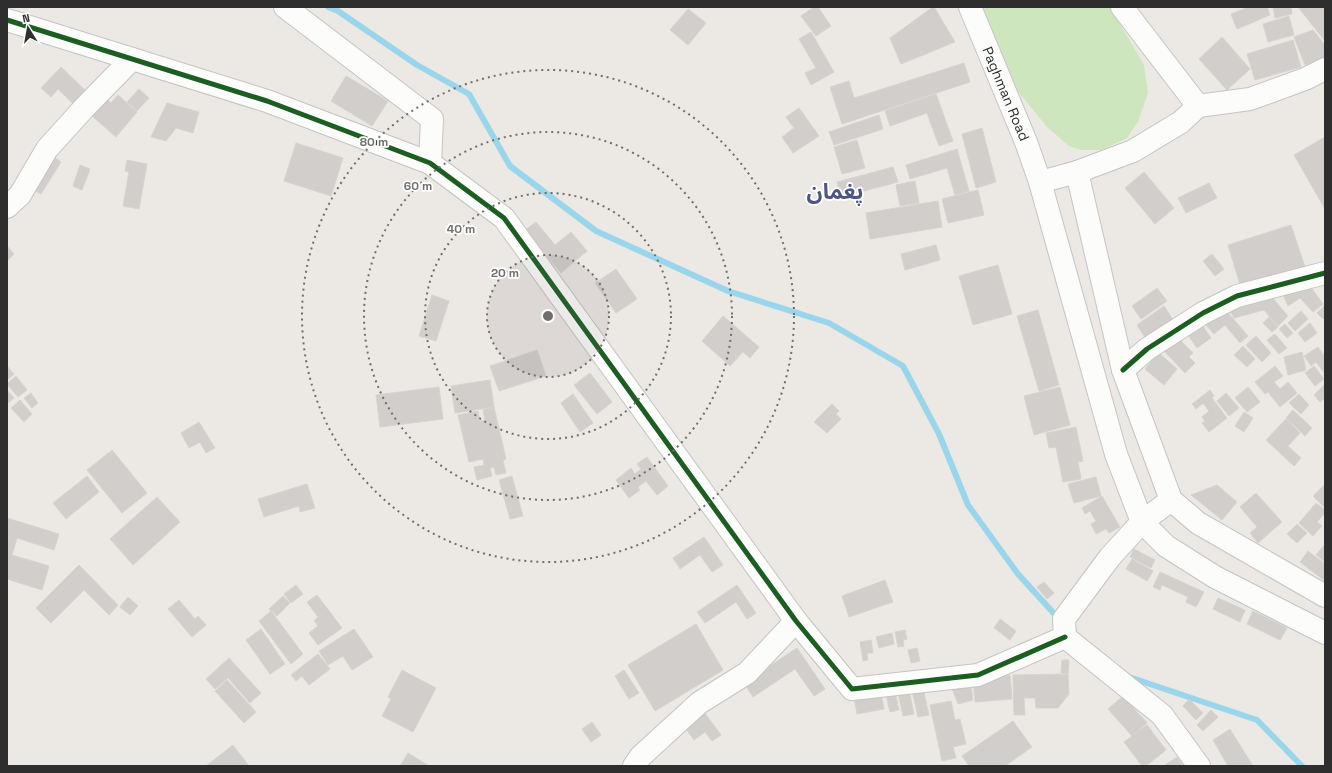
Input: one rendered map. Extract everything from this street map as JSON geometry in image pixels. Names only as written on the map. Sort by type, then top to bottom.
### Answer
[{"type":"street","points":[[285,7],[432,119],[430,163]]},
{"type":"street","name":"Paghman Road","points":[[970,7],[1026,142],[1040,182],[1116,454],[1142,522]]},
{"type":"street","points":[[1122,7],[1198,106]]},
{"type":"street","points":[[7,20],[268,101],[430,163],[504,218],[796,622],[852,689],[978,675],[1065,637]]},
{"type":"street","points":[[7,207],[20,195],[47,150],[85,107],[132,59]]},
{"type":"street","points":[[1040,182],[1077,172],[1134,152],[1181,122],[1198,106],[1250,99],[1305,79],[1325,69]]},
{"type":"street","points":[[1077,172],[1123,370],[1171,500],[1198,523],[1325,596]]},
{"type":"street","points":[[1123,370],[1148,349],[1197,317],[1237,296],[1325,273]]},
{"type":"street","points":[[1171,500],[1142,522],[1110,557],[1064,619],[1065,637],[1162,715],[1199,766]]},
{"type":"street","points":[[1142,522],[1166,546],[1215,577],[1325,633]]},
{"type":"street","points":[[634,766],[641,756],[699,703],[747,673],[796,622]]},
{"type":"green space","points":[[978,7],[1110,7],[1144,65],[1148,93],[1138,122],[1127,138],[1101,150],[1081,150],[1069,146],[1047,127],[1011,83]]},
{"type":"building","points":[[814,7],[818,7],[831,26],[816,36],[801,16]]},
{"type":"building","points":[[933,7],[955,42],[901,64],[890,38]]},
{"type":"building","points":[[1249,7],[1267,7],[1270,15],[1237,29],[1231,14]]},
{"type":"building","points":[[1273,7],[1291,7],[1292,14],[1275,18]]},
{"type":"building","points":[[1298,7],[1325,7],[1325,41]]},
{"type":"building","points":[[688,9],[706,23],[688,45],[670,30]]},
{"type":"building","points":[[1289,16],[1294,35],[1268,42],[1263,24]]},
{"type":"building","points":[[1313,30],[1325,45],[1325,58],[1305,65],[1294,37]]},
{"type":"building","points":[[811,32],[834,72],[811,85],[805,73],[816,68],[799,39]]},
{"type":"building","points":[[1222,37],[1250,69],[1227,90],[1199,59]]},
{"type":"building","points":[[1293,40],[1301,67],[1255,80],[1247,54]]},
{"type":"building","points":[[964,63],[970,82],[842,124],[830,87],[849,81],[854,98]]},
{"type":"building","points":[[61,67],[88,93],[75,106],[58,89],[51,97],[41,88]]},
{"type":"building","points":[[346,76],[388,101],[372,126],[331,101]]},
{"type":"building","points":[[139,89],[149,98],[137,111],[127,102]]},
{"type":"building","points":[[936,94],[953,141],[939,146],[927,113],[890,126],[885,111]]},
{"type":"building","points":[[118,95],[137,112],[116,137],[92,116],[107,99],[111,103]]},
{"type":"building","points":[[167,103],[199,112],[193,133],[176,128],[166,141],[151,137]]},
{"type":"building","points":[[799,108],[819,136],[793,153],[782,137],[794,128],[786,117]]},
{"type":"building","points":[[879,115],[883,129],[834,145],[829,132]]},
{"type":"building","points":[[982,128],[996,182],[976,188],[962,134]]},
{"type":"building","points":[[1325,137],[1325,209],[1294,155]]},
{"type":"building","points":[[857,140],[865,168],[842,174],[834,147]]},
{"type":"building","points":[[296,143],[343,158],[331,196],[284,181]]},
{"type":"building","points":[[957,149],[969,191],[955,195],[947,168],[910,179],[906,165]]},
{"type":"building","points":[[50,154],[61,162],[41,194],[29,187]]},
{"type":"building","points":[[127,160],[147,164],[139,209],[123,206],[129,172],[125,171]]},
{"type":"building","points":[[80,165],[90,169],[82,190],[73,186]]},
{"type":"building","points":[[893,167],[898,182],[841,197],[837,182]]},
{"type":"building","points":[[1144,172],[1174,208],[1155,224],[1125,188]]},
{"type":"building","points":[[915,181],[919,203],[900,206],[896,185]]},
{"type":"building","points":[[1209,183],[1217,198],[1186,213],[1178,198]]},
{"type":"building","points":[[978,190],[984,215],[948,223],[942,199]]},
{"type":"building","points":[[938,201],[942,227],[870,239],[866,213]]},
{"type":"building","points":[[536,222],[555,245],[571,232],[587,251],[561,273],[525,230]]},
{"type":"building","points":[[1291,225],[1305,267],[1241,288],[1228,245]]},
{"type":"building","points":[[936,245],[940,260],[905,270],[901,254]]},
{"type":"building","points":[[7,246],[14,254],[7,261]]},
{"type":"building","points":[[1212,254],[1224,269],[1215,276],[1203,261]]},
{"type":"building","points":[[998,265],[1012,314],[973,325],[959,276]]},
{"type":"building","points":[[616,269],[637,299],[616,313],[595,283]]},
{"type":"building","points":[[1307,282],[1323,304],[1313,312],[1300,298],[1288,306],[1281,290]]},
{"type":"building","points":[[1157,288],[1167,301],[1141,319],[1132,306]]},
{"type":"building","points":[[432,295],[449,301],[436,341],[419,336]]},
{"type":"building","points":[[1270,295],[1288,316],[1278,326],[1264,310],[1234,318],[1226,304]]},
{"type":"building","points":[[1325,305],[1325,317],[1323,319],[1317,313]]},
{"type":"building","points":[[1164,306],[1173,320],[1146,339],[1137,325]]},
{"type":"building","points":[[1223,307],[1248,336],[1240,343],[1225,325],[1214,334],[1204,323]]},
{"type":"building","points":[[1038,310],[1059,385],[1039,391],[1017,316]]},
{"type":"building","points":[[1301,311],[1308,319],[1295,331],[1288,323]]},
{"type":"building","points":[[723,316],[759,347],[750,358],[743,352],[730,366],[702,341]]},
{"type":"building","points":[[1269,317],[1278,327],[1272,332],[1263,323]]},
{"type":"building","points":[[1200,322],[1211,338],[1197,348],[1186,332]]},
{"type":"building","points":[[1310,323],[1317,333],[1305,342],[1298,333]]},
{"type":"building","points":[[1285,324],[1293,333],[1287,338],[1279,329]]},
{"type":"building","points":[[1275,334],[1287,348],[1279,354],[1267,340]]},
{"type":"building","points":[[1256,336],[1271,353],[1262,362],[1246,345]]},
{"type":"building","points":[[1178,338],[1193,353],[1189,357],[1195,363],[1185,373],[1164,351]]},
{"type":"building","points":[[1243,346],[1255,359],[1247,367],[1234,355]]},
{"type":"building","points":[[1318,347],[1325,357],[1325,374],[1316,362],[1311,366],[1304,356]]},
{"type":"building","points":[[537,350],[546,376],[499,391],[490,366]]},
{"type":"building","points":[[1302,352],[1306,370],[1288,375],[1284,357]]},
{"type":"building","points":[[1159,353],[1177,369],[1164,385],[1145,369]]},
{"type":"building","points":[[7,366],[14,374],[7,380]]},
{"type":"building","points":[[1275,366],[1283,376],[1274,382],[1280,389],[1288,382],[1297,393],[1280,407],[1268,392],[1265,394],[1255,382]]},
{"type":"building","points":[[1314,366],[1324,379],[1315,386],[1305,373]]},
{"type":"building","points":[[590,373],[612,402],[597,414],[574,385]]},
{"type":"building","points":[[16,376],[27,390],[18,397],[7,384]]},
{"type":"building","points":[[490,380],[494,407],[455,413],[451,386]]},
{"type":"building","points":[[1325,384],[1325,398],[1320,402],[1314,395]]},
{"type":"building","points":[[439,387],[443,419],[380,427],[376,395]]},
{"type":"building","points":[[1060,387],[1070,425],[1034,435],[1024,396]]},
{"type":"building","points":[[1248,387],[1260,402],[1247,412],[1235,398]]},
{"type":"building","points":[[7,390],[14,398],[8,403],[7,402]]},
{"type":"building","points":[[1210,390],[1214,396],[1212,398],[1227,418],[1209,432],[1202,423],[1205,421],[1202,417],[1209,411],[1203,403],[1196,409],[1192,404]]},
{"type":"building","points":[[31,393],[38,403],[32,408],[24,398]]},
{"type":"building","points":[[1226,393],[1239,408],[1229,416],[1217,401]]},
{"type":"building","points":[[573,394],[593,423],[580,432],[561,403]]},
{"type":"building","points":[[1299,394],[1309,405],[1301,414],[1289,403]]},
{"type":"building","points":[[20,400],[32,414],[24,422],[11,408]]},
{"type":"building","points":[[832,404],[839,411],[836,414],[841,419],[827,433],[814,422]]},
{"type":"building","points":[[494,407],[506,459],[503,460],[506,473],[496,475],[494,467],[490,468],[492,476],[477,480],[474,467],[484,465],[483,459],[469,462],[458,415],[478,411],[480,421],[485,420],[483,410]]},
{"type":"building","points":[[1293,410],[1312,428],[1305,436],[1286,418]]},
{"type":"building","points":[[1244,412],[1253,418],[1244,432],[1235,426]]},
{"type":"building","points":[[1286,419],[1300,433],[1288,446],[1301,458],[1294,466],[1266,440]]},
{"type":"building","points":[[199,422],[215,448],[206,453],[200,442],[189,448],[181,433]]},
{"type":"building","points":[[1076,427],[1083,461],[1078,462],[1081,479],[1063,482],[1056,447],[1049,448],[1046,433]]},
{"type":"building","points":[[112,450],[147,493],[122,513],[87,470]]},
{"type":"building","points":[[647,457],[668,486],[657,495],[646,481],[638,487],[640,490],[629,498],[616,480],[631,468],[635,474],[641,469],[637,464]]},
{"type":"building","points":[[87,476],[99,492],[66,519],[53,503]]},
{"type":"building","points":[[512,476],[523,516],[510,519],[499,480]]},
{"type":"building","points":[[1096,477],[1101,496],[1074,503],[1068,484]]},
{"type":"building","points":[[307,484],[315,508],[300,512],[299,506],[264,517],[258,499]]},
{"type":"building","points":[[1325,484],[1324,496],[1325,508],[1313,496]]},
{"type":"building","points":[[1217,485],[1237,502],[1222,520],[1191,495]]},
{"type":"building","points":[[1256,493],[1282,522],[1258,543],[1250,533],[1257,527],[1240,507]]},
{"type":"building","points":[[1102,496],[1120,527],[1109,533],[1106,529],[1096,534],[1091,524],[1096,521],[1090,511],[1085,514],[1082,508]]},
{"type":"building","points":[[157,497],[180,522],[133,565],[110,539]]},
{"type":"building","points":[[1316,503],[1325,510],[1325,513],[1317,522],[1322,526],[1313,536],[1299,523]]},
{"type":"building","points":[[7,518],[59,534],[54,550],[17,538],[12,555],[49,566],[42,590],[7,579]]},
{"type":"building","points":[[1297,524],[1307,533],[1297,543],[1287,534]]},
{"type":"building","points":[[704,537],[723,565],[712,572],[700,555],[680,569],[673,558]]},
{"type":"building","points":[[1325,544],[1325,562],[1316,555]]},
{"type":"building","points":[[1134,549],[1155,560],[1151,568],[1130,557]]},
{"type":"building","points":[[1308,551],[1325,564],[1325,581],[1300,562]]},
{"type":"building","points":[[1132,559],[1153,571],[1147,581],[1126,569]]},
{"type":"building","points":[[79,565],[118,605],[109,615],[84,590],[51,623],[36,608]]},
{"type":"building","points":[[1160,572],[1204,592],[1196,607],[1186,602],[1188,597],[1162,585],[1160,590],[1153,587]]},
{"type":"building","points":[[885,580],[893,602],[849,617],[842,596]]},
{"type":"building","points":[[1044,582],[1054,593],[1047,599],[1037,587]]},
{"type":"building","points":[[296,585],[303,594],[291,603],[284,594]]},
{"type":"building","points":[[737,585],[756,613],[747,619],[736,602],[705,623],[697,612]]},
{"type":"building","points":[[317,595],[342,628],[318,645],[309,633],[318,626],[314,621],[318,617],[307,602]]},
{"type":"building","points":[[283,596],[290,603],[277,616],[269,609]]},
{"type":"building","points":[[128,597],[138,606],[130,615],[120,607]]},
{"type":"building","points":[[1218,598],[1245,610],[1240,622],[1213,609]]},
{"type":"building","points":[[179,600],[195,619],[198,616],[206,625],[192,637],[168,609]]},
{"type":"building","points":[[271,611],[303,654],[291,664],[259,621]]},
{"type":"building","points":[[1253,611],[1287,628],[1280,640],[1247,624]]},
{"type":"building","points":[[1000,619],[1016,631],[1010,640],[994,628]]},
{"type":"building","points":[[696,624],[723,670],[655,711],[628,665]]},
{"type":"building","points":[[261,629],[285,664],[270,674],[246,640]]},
{"type":"building","points":[[354,629],[373,657],[352,670],[343,656],[328,665],[319,651]]},
{"type":"building","points":[[905,630],[907,639],[903,640],[904,646],[898,647],[895,632]]},
{"type":"building","points":[[892,633],[894,644],[879,648],[876,637]]},
{"type":"building","points":[[871,640],[873,653],[867,653],[868,660],[863,661],[860,642]]},
{"type":"building","points":[[797,648],[825,689],[814,696],[795,669],[753,697],[744,683]]},
{"type":"building","points":[[917,648],[920,661],[911,663],[908,650]]},
{"type":"building","points":[[318,654],[330,669],[309,685],[302,676],[296,681],[291,675]]},
{"type":"building","points":[[229,658],[261,693],[250,703],[228,678],[215,689],[206,679]]},
{"type":"building","points":[[1062,660],[1069,660],[1068,674],[1061,673]]},
{"type":"building","points":[[402,670],[436,688],[413,732],[382,716],[391,699],[388,697]]},
{"type":"building","points":[[624,670],[639,693],[629,699],[615,676]]},
{"type":"building","points":[[1068,674],[1069,694],[1058,708],[1036,708],[1035,698],[1024,698],[1025,715],[1014,715],[1013,675]]},
{"type":"building","points":[[1010,675],[1012,699],[975,702],[973,678]]},
{"type":"building","points":[[970,679],[973,700],[958,704],[950,683]]},
{"type":"building","points":[[227,680],[256,712],[244,723],[215,691]]},
{"type":"building","points":[[922,684],[929,715],[918,717],[911,686]]},
{"type":"building","points":[[909,690],[914,714],[903,716],[898,693]]},
{"type":"building","points":[[881,692],[884,709],[857,714],[854,697]]},
{"type":"building","points":[[895,692],[899,710],[890,712],[886,694]]},
{"type":"building","points":[[1123,696],[1147,723],[1132,736],[1108,709]]},
{"type":"building","points":[[1189,699],[1203,713],[1196,720],[1183,706]]},
{"type":"building","points":[[951,701],[955,720],[960,719],[966,744],[953,747],[956,758],[942,761],[930,705]]},
{"type":"building","points":[[1211,710],[1218,717],[1203,731],[1197,725]]},
{"type":"building","points":[[704,712],[721,735],[712,741],[705,732],[694,740],[684,726]]},
{"type":"building","points":[[1013,721],[1032,747],[1005,766],[969,766],[962,756]]},
{"type":"building","points":[[592,722],[601,735],[591,742],[582,729]]},
{"type":"building","points":[[1147,725],[1166,750],[1146,766],[1142,766],[1124,742]]},
{"type":"building","points":[[1230,729],[1253,766],[1228,766],[1213,740]]},
{"type":"building","points":[[233,745],[249,766],[206,766]]},
{"type":"building","points":[[408,753],[429,766],[400,766]]},
{"type":"building","points":[[1177,757],[1183,766],[1164,766]]},
{"type":"waterway","points":[[328,7],[338,11],[417,65],[469,94],[510,166],[596,231],[728,291],[829,323],[903,366],[939,434],[968,505],[1018,574],[1059,619]]},
{"type":"waterway","points":[[1129,677],[1257,720],[1302,766]]},
{"type":"cycle path","points":[[7,20],[267,101],[430,163],[504,218],[796,621],[852,689],[978,675],[1065,637]]},
{"type":"cycle path","points":[[1123,370],[1147,349],[1203,313],[1237,296],[1325,273]]},
{"type":"district","name":"پغمان","points":[[835,191]]}]
